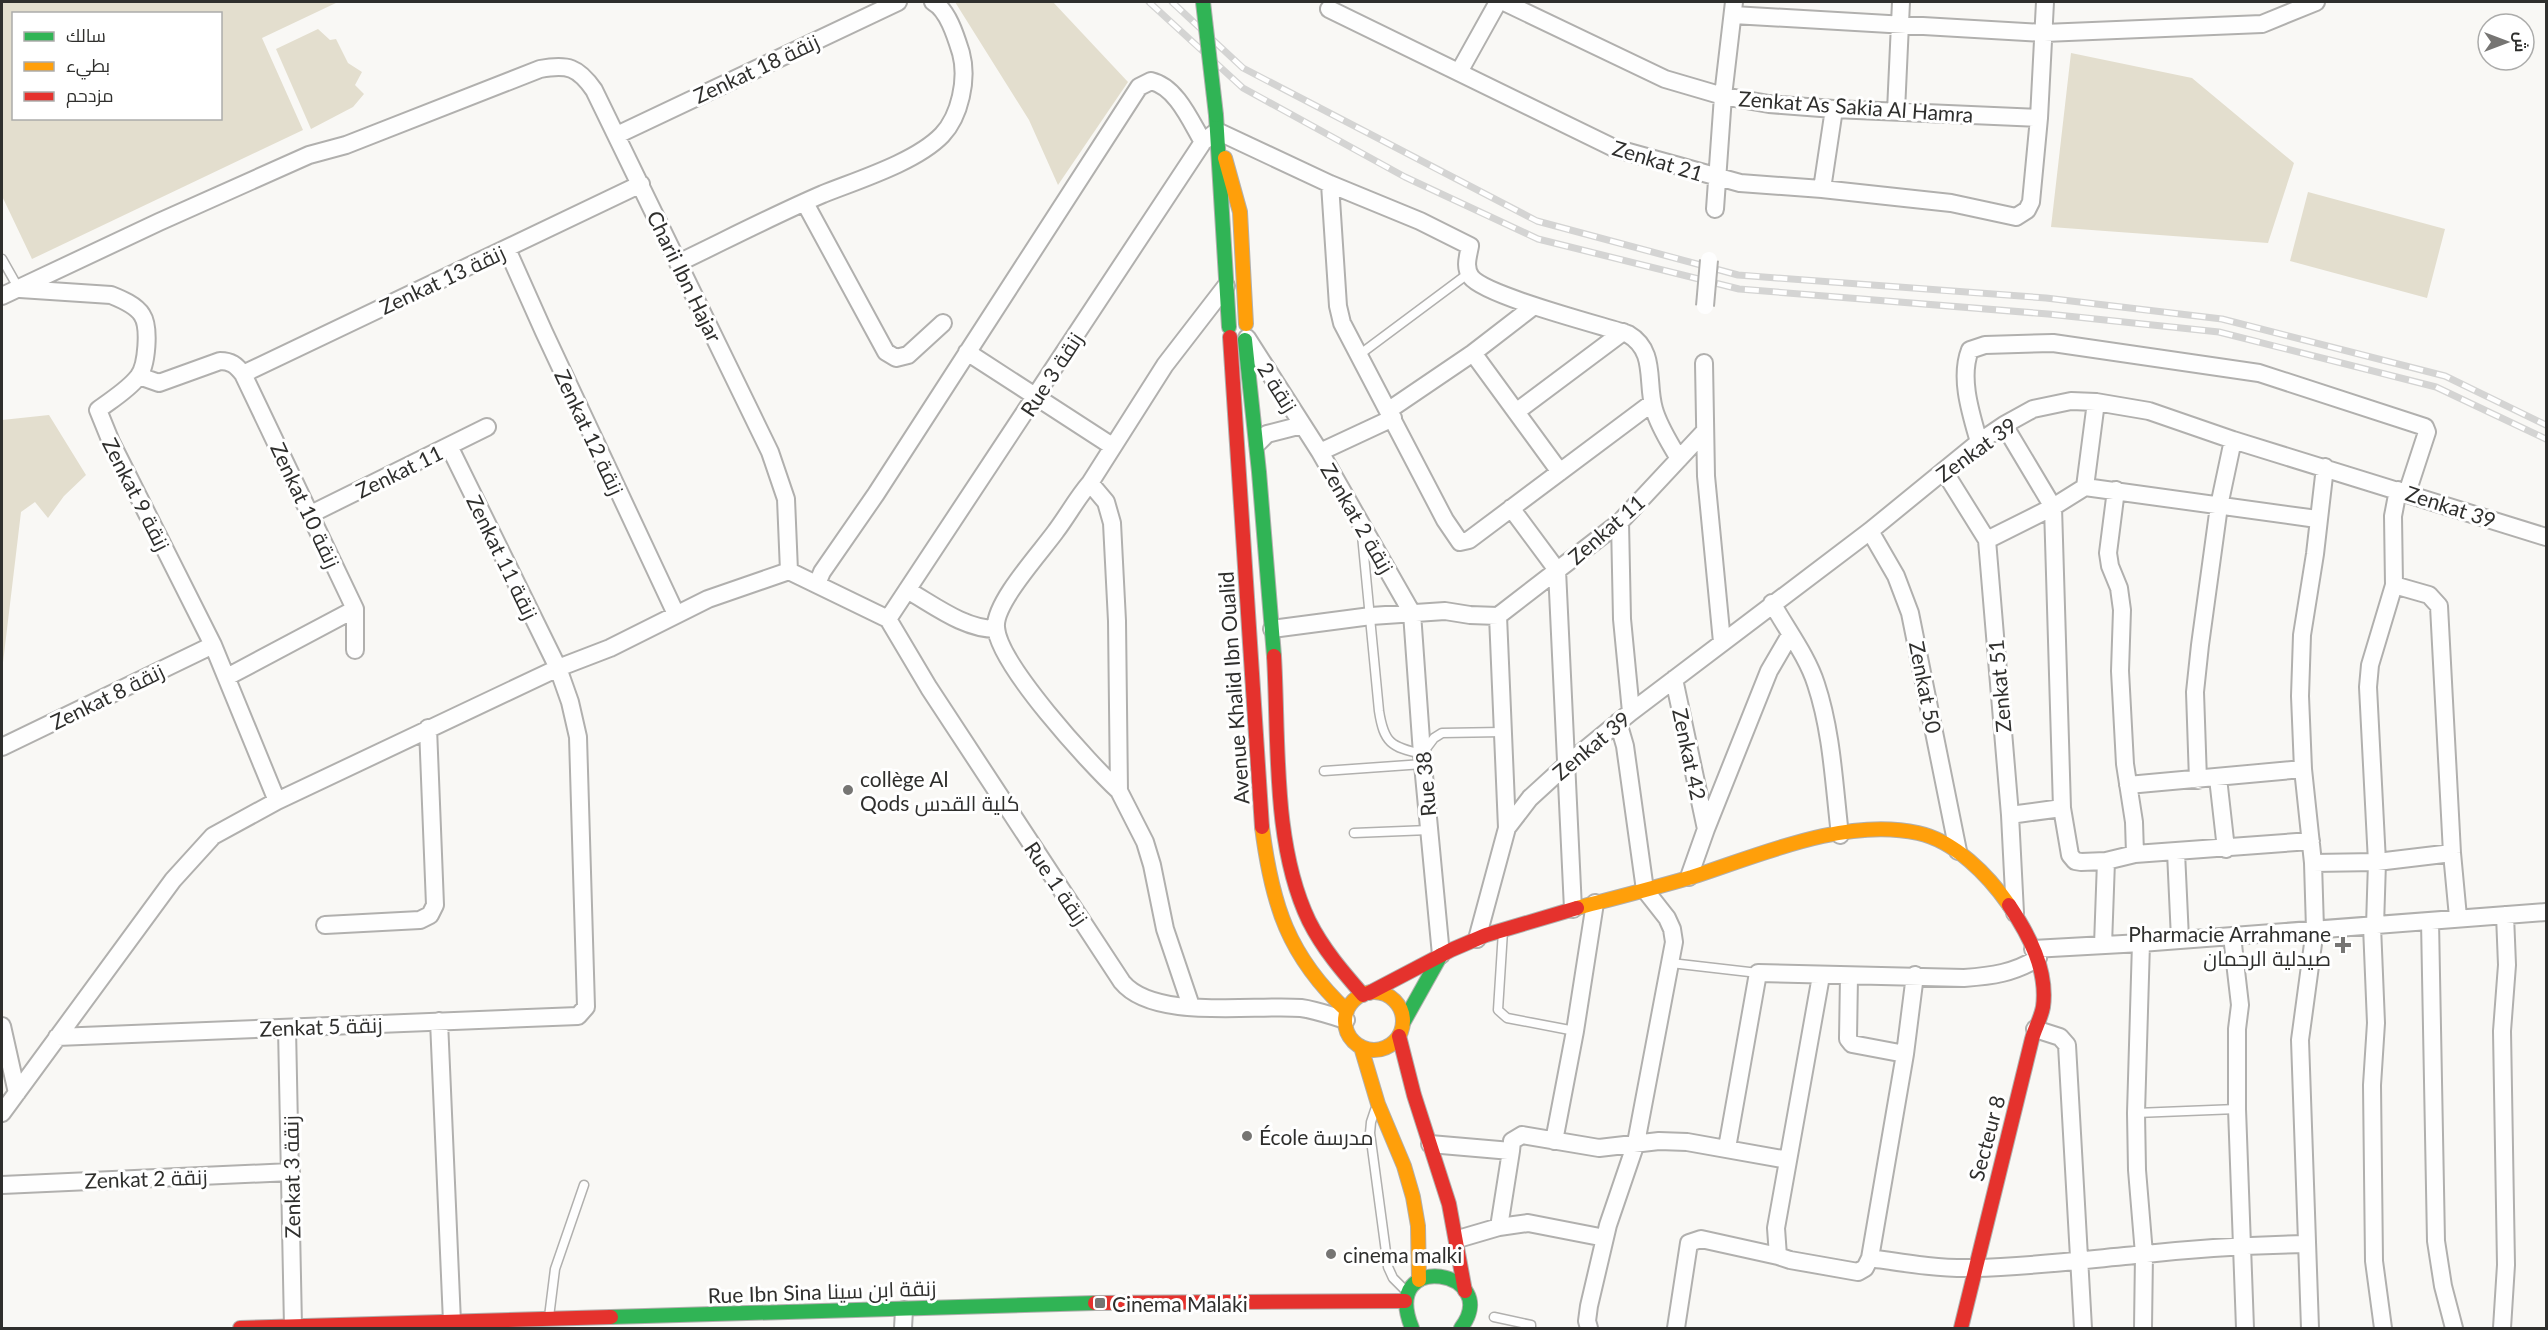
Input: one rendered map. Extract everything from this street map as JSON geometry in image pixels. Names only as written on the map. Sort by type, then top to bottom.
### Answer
[{"type":"main road","name":"Avenue Khalid Ibn Oualid","points":[[1203,2],[1216,123],[1257,759],[1270,882],[1283,922],[1308,973],[1347,1016]]},
{"type":"main road","name":"Avenue Khalid Ibn Oualid","points":[[1216,123],[1240,212],[1246,334],[1258,443],[1280,765],[1290,864],[1303,908],[1318,938],[1366,994]]},
{"type":"main road","points":[[1230,332],[1238,342],[1246,334]]},
{"type":"main road","points":[[1441,955],[1401,1030],[1387,1047],[1370,1050],[1361,1047],[1349,1035],[1347,1016],[1354,1000],[1441,955],[1503,928],[1645,890],[1805,842],[1840,835],[1890,831],[1920,834],[1958,851],[1989,880],[2015,914],[2035,953]]},
{"type":"main road","name":"Secteur 8","points":[[1960,1329],[1973,1268],[2016,1110],[2035,1029],[2044,1006],[2035,953]]},
{"type":"main road","points":[[1366,994],[1384,994],[1392,998],[1402,1014],[1401,1030],[1406,1071],[1458,1239],[1465,1291],[1469,1301],[1465,1326]]},
{"type":"main road","points":[[1361,1047],[1378,1104],[1404,1166],[1413,1197],[1418,1226],[1419,1280],[1406,1297],[1404,1311],[1412,1329]]},
{"type":"main road","points":[[1419,1280],[1439,1275],[1459,1283],[1465,1291]]},
{"type":"main road","name":"Rue Ibn Sina زنقة ابن سينا","points":[[240,1329],[452,1322],[549,1325],[1100,1303],[1406,1297]]},
{"type":"street","name":"Zenkat 18 زنقة","points":[[617,135],[897,2]]},
{"type":"street","points":[[678,263],[805,203],[896,164],[932,144],[946,131],[962,87],[962,56],[946,18],[933,2]]},
{"type":"street","points":[[1459,72],[1498,2]]},
{"type":"street","name":"Zenkat As Sakia Al Hamra","points":[[1504,2],[1665,79],[1723,96],[1769,104],[1834,109],[2039,118]]},
{"type":"street","points":[[1896,111],[1901,2]]},
{"type":"street","points":[[2039,118],[2045,2]]},
{"type":"street","points":[[1715,208],[1723,96],[1734,8],[1899,25],[2044,33],[2262,24],[2316,2]]},
{"type":"street","name":"Zenkat 21","points":[[1329,9],[1606,145],[1716,178],[1752,185],[1822,189],[1951,203],[2016,217],[2023,215],[2031,202],[2039,118]]},
{"type":"street","name":"Charii Ibn Hajar","points":[[2,296],[309,155],[346,145],[540,69],[557,66],[571,68],[584,76],[589,83],[617,135],[754,418],[780,477],[786,499],[789,571]]},
{"type":"street","points":[[817,584],[839,545],[876,494],[1139,87],[1151,81],[1165,87],[1177,101],[1203,142]]},
{"type":"street","points":[[1822,189],[1834,109]]},
{"type":"street","points":[[1216,123],[1330,184],[1420,221],[1470,246],[1467,262],[1468,273],[1484,287],[1534,306],[1623,332],[1637,340],[1646,353],[1652,403],[1661,428],[1679,459]]},
{"type":"street","name":"Rue 3 زنقة","points":[[888,619],[1216,123]]},
{"type":"street","name":"Zenkat 13 زنقة","points":[[243,374],[641,184]]},
{"type":"street","points":[[1330,184],[1339,312],[1445,520],[1460,542],[1469,540],[1652,403]]},
{"type":"street","points":[[805,203],[885,352],[896,358],[908,355],[943,323]]},
{"type":"street","name":"Zenkat 12 زنقة","points":[[507,249],[676,614]]},
{"type":"street","points":[[1705,306],[1709,260]]},
{"type":"street","points":[[1191,1006],[1174,961],[1148,854],[1119,791],[1087,759],[1044,709],[1011,660],[996,628],[997,618],[1011,591],[1090,483],[1165,365],[1226,286]]},
{"type":"street","points":[[19,289],[111,295],[124,300],[141,314],[145,327],[147,350],[139,376],[159,383],[220,361],[229,361],[237,365],[243,374]]},
{"type":"street","points":[[1320,452],[1391,414],[1534,306]]},
{"type":"street","points":[[1516,411],[1623,332]]},
{"type":"street","name":"زنقة 2","points":[[1246,334],[1302,424],[1267,434],[1258,443]]},
{"type":"street","points":[[1978,442],[1969,404],[1966,371],[1970,350],[1984,345],[2053,343],[2259,373],[2425,427],[2427,432],[2403,491],[2392,531],[2394,585],[2370,664],[2368,687],[2377,862],[2373,926],[2376,1023],[2372,1085],[2374,1261],[2383,1329]]},
{"type":"street","points":[[968,352],[1112,446]]},
{"type":"street","points":[[1473,353],[1560,472]]},
{"type":"street","points":[[1704,363],[1706,476],[1722,642]]},
{"type":"street","name":"Zenkat 10 زنقة","points":[[243,374],[355,609]]},
{"type":"street","name":"Zenkat 9 زنقة","points":[[139,376],[98,410],[116,452],[213,645],[277,801]]},
{"type":"street","name":"Zenkat 39","points":[[1507,828],[1530,798],[1624,717],[1870,531],[1978,442],[2004,424],[2033,409],[2071,401],[2096,402],[2149,411],[2233,440],[2547,537]]},
{"type":"street","points":[[2085,487],[2096,402]]},
{"type":"street","name":"Zenkat 2 زنقة","points":[[1302,424],[1412,613]]},
{"type":"street","points":[[2004,424],[2052,507],[2062,808],[2070,855],[2075,861],[2106,861],[2135,854],[2310,841]]},
{"type":"street","name":"Zenkat 11","points":[[311,514],[487,427]]},
{"type":"street","name":"Zenkat 11","points":[[1498,616],[1620,522],[1704,432]]},
{"type":"street","points":[[2198,780],[2195,692],[2219,506],[2233,440]]},
{"type":"street","name":"Zenkat 11 زنقة","points":[[449,446],[558,668],[570,702],[578,737],[586,1007],[584,1013]]},
{"type":"street","points":[[2310,1329],[2300,1040],[2316,928],[2313,863],[2303,769],[2300,696],[2302,635],[2315,554],[2325,467]]},
{"type":"street","name":"Zenkat 51","points":[[1944,471],[1987,540],[2010,815],[2015,914]]},
{"type":"street","points":[[1090,483],[1106,502],[1112,523],[1117,621],[1119,791]]},
{"type":"street","points":[[1987,540],[2052,507],[2085,487],[2318,519]]},
{"type":"street","points":[[2115,490],[2108,553],[2110,566],[2119,588],[2122,610],[2120,671],[2135,854]]},
{"type":"street","points":[[1511,508],[1557,570],[1573,909]]},
{"type":"street","points":[[1589,1329],[1588,1311],[1605,1238],[1620,1186],[1636,1143],[1674,942],[1672,928],[1645,890],[1625,746],[1620,522]]},
{"type":"street","name":"Zenkat 50","points":[[1870,531],[1896,576],[1910,613],[1958,851]]},
{"type":"street","points":[[2,1113],[173,880],[213,836],[228,826],[428,728],[558,668],[610,648],[676,614],[742,586],[789,571],[888,619]]},
{"type":"street","points":[[2394,585],[2428,595],[2439,606],[2452,853],[2458,917]]},
{"type":"street","points":[[907,590],[968,624],[984,629],[996,628]]},
{"type":"street","points":[[1772,603],[1805,658],[1816,683],[1826,722],[1840,835]]},
{"type":"street","points":[[227,677],[355,609],[355,650]]},
{"type":"street","points":[[1272,629],[1412,613],[1456,611],[1470,615],[1498,616]]},
{"type":"street","name":"Rue 38","points":[[1412,613],[1441,955]]},
{"type":"street","name":"Zenkat 39","points":[[1477,939],[1507,828],[1498,616]]},
{"type":"street","name":"Rue 1 زنقة","points":[[888,619],[929,688],[1132,994],[1161,1004],[1216,1008],[1302,1008],[1347,1016]]},
{"type":"street","points":[[1689,877],[1769,671],[1790,636]]},
{"type":"street","name":"Zenkat 8 زنقة","points":[[2,747],[213,645]]},
{"type":"street","name":"Zenkat 42","points":[[1674,679],[1706,829]]},
{"type":"street","points":[[325,925],[420,920],[430,915],[435,905],[428,728]]},
{"type":"street","points":[[2128,785],[2303,769]]},
{"type":"street","points":[[2218,778],[2226,849]]},
{"type":"street","points":[[2010,815],[2062,808]]},
{"type":"street","points":[[2176,852],[2180,939]]},
{"type":"street","points":[[2313,863],[2377,862],[2452,853]]},
{"type":"street","points":[[2103,945],[2106,861]]},
{"type":"street","points":[[1554,1141],[1575,1031],[1595,903]]},
{"type":"street","points":[[1727,1148],[1758,973],[1821,976],[1915,975],[1964,978],[1998,975],[2021,968],[2035,953],[2103,945],[2547,912]]},
{"type":"street","points":[[2502,1329],[2506,1265],[2502,1031],[2507,965],[2505,915]]},
{"type":"street","points":[[2430,921],[2436,1241],[2443,1286],[2454,1329]]},
{"type":"street","points":[[2232,936],[2240,1005],[2237,1029],[2237,1109],[2245,1329]]},
{"type":"street","points":[[2141,943],[2136,1113],[2137,1170],[2144,1254],[2142,1329]]},
{"type":"street","points":[[1676,1329],[1689,1243],[1701,1239],[1790,1260],[1857,1272],[1865,1268],[1870,1258],[1905,1054],[1915,975]]},
{"type":"street","points":[[1778,1256],[1775,1238],[1821,976]]},
{"type":"street","points":[[1849,976],[1848,1040],[1852,1044],[1905,1054]]},
{"type":"street","name":"Zenkat 5 زنقة","points":[[57,1037],[578,1016],[584,1013]]},
{"type":"street","points":[[440,1022],[452,1322]]},
{"type":"street","points":[[2,1026],[17,1093]]},
{"type":"street","name":"Zenkat 3 زنقة","points":[[287,1028],[293,1327]]},
{"type":"street","points":[[2035,1029],[2060,1037],[2067,1045],[2083,1329]]},
{"type":"street","points":[[1499,1227],[1512,1141],[1522,1135],[1599,1148],[1669,1141],[1727,1148],[1788,1160]]},
{"type":"street","points":[[1430,1144],[1511,1151]]},
{"type":"street","name":"Zenkat 2 زنقة","points":[[2,1185],[291,1172]]},
{"type":"street","points":[[1458,1239],[1499,1227],[1528,1222],[1605,1238]]},
{"type":"street","points":[[1870,1258],[1918,1265],[1973,1268],[2080,1262],[2242,1245],[2306,1244]]},
{"type":"street","points":[[903,1329],[904,1310]]},
{"type":"lane","points":[[2,259],[19,289]]},
{"type":"lane","points":[[1359,355],[1468,273]]},
{"type":"lane","points":[[1361,522],[1382,732],[1390,742],[1423,759]]},
{"type":"lane","points":[[1423,759],[1434,738],[1442,733],[1503,732]]},
{"type":"lane","points":[[1324,771],[1423,759]]},
{"type":"lane","points":[[1354,833],[1429,830]]},
{"type":"lane","points":[[1503,928],[1498,1010],[1507,1018],[1575,1031]]},
{"type":"lane","points":[[1671,963],[1758,973]]},
{"type":"lane","points":[[1378,1104],[1371,1122],[1370,1133],[1388,1267],[1406,1297]]},
{"type":"lane","points":[[2136,1113],[2237,1109]]},
{"type":"lane","points":[[549,1325],[555,1269],[584,1185]]},
{"type":"lane","points":[[1494,1317],[1531,1325],[1531,1329]]},
{"type":"shaded area","points":[[2,2],[338,2],[262,38],[303,130],[32,259],[2,196]]},
{"type":"shaded area","points":[[955,2],[1053,2],[1128,82],[1058,185],[1029,120]]},
{"type":"shaded area","points":[[318,29],[330,40],[336,39],[348,63],[362,72],[355,85],[364,94],[353,107],[311,129],[276,49]]},
{"type":"shaded area","points":[[2071,53],[2192,78],[2294,163],[2268,243],[2051,227]]},
{"type":"shaded area","points":[[2308,192],[2445,229],[2427,298],[2290,261]]},
{"type":"shaded area","points":[[49,415],[86,475],[64,496],[48,518],[35,502],[21,512],[2,671],[2,420]]},
{"type":"railway","points":[[1149,2],[1243,88],[1405,177],[1538,239],[1739,289],[2048,314],[2219,332],[2436,387],[2546,439]]},
{"type":"railway","points":[[1172,2],[1243,68],[1537,221],[1738,275],[2046,298],[2222,319],[2445,376],[2546,425]]},
{"type":"traffic: fast","points":[[1203,2],[1216,115]]},
{"type":"traffic: fast","points":[[1216,115],[1229,327]]},
{"type":"traffic: fast","points":[[1245,340],[1259,472],[1274,656]]},
{"type":"traffic: fast","points":[[1403,1023],[1441,955]]},
{"type":"traffic: fast","points":[[1412,1328],[1406,1303],[1412,1286],[1424,1278],[1440,1277],[1456,1282],[1467,1293],[1470,1308],[1461,1328]]},
{"type":"traffic: fast","points":[[611,1317],[1095,1303]]},
{"type":"traffic: slow","points":[[1225,158],[1240,212],[1246,324]]},
{"type":"traffic: slow","points":[[1262,827],[1271,881],[1286,928],[1310,970],[1347,1011]]},
{"type":"traffic: slow","points":[[1577,908],[1692,877],[1803,841],[1832,834],[1890,829],[1932,837],[1958,851],[1981,871],[2009,905]]},
{"type":"traffic: slow","points":[[1374,992],[1390,997],[1398,1005],[1403,1021],[1398,1037],[1390,1045],[1374,1050],[1358,1045],[1350,1037],[1345,1021],[1350,1005],[1358,997],[1374,992]]},
{"type":"traffic: slow","points":[[1361,1047],[1378,1104],[1404,1166],[1413,1197],[1418,1226],[1419,1280]]},
{"type":"traffic: jam","points":[[1230,337],[1262,827]]},
{"type":"traffic: jam","points":[[1274,656],[1283,826],[1297,891],[1309,921],[1321,941],[1363,995]]},
{"type":"traffic: jam","points":[[1961,1328],[2032,1039],[2043,1007],[2044,993],[2040,966],[2030,941],[2009,905]]},
{"type":"traffic: jam","points":[[1369,993],[1451,950],[1486,935],[1577,908]]},
{"type":"traffic: jam","points":[[1399,1036],[1414,1095],[1449,1204],[1465,1291]]},
{"type":"traffic: jam","points":[[1095,1303],[1405,1301]]},
{"type":"traffic: jam","points":[[240,1328],[611,1317]]},
{"type":"place","name":"collège Al Qods كلية القدس","points":[[848,790]]},
{"type":"place","name":"Pharmacie Arrahmane صيدلية الرحمان","points":[[2343,945]]},
{"type":"place","name":"École مدرسة","points":[[1247,1136]]},
{"type":"place","name":"cinema malki","points":[[1331,1254]]},
{"type":"place","name":"Cinema Malaki","points":[[1100,1303]]}]
